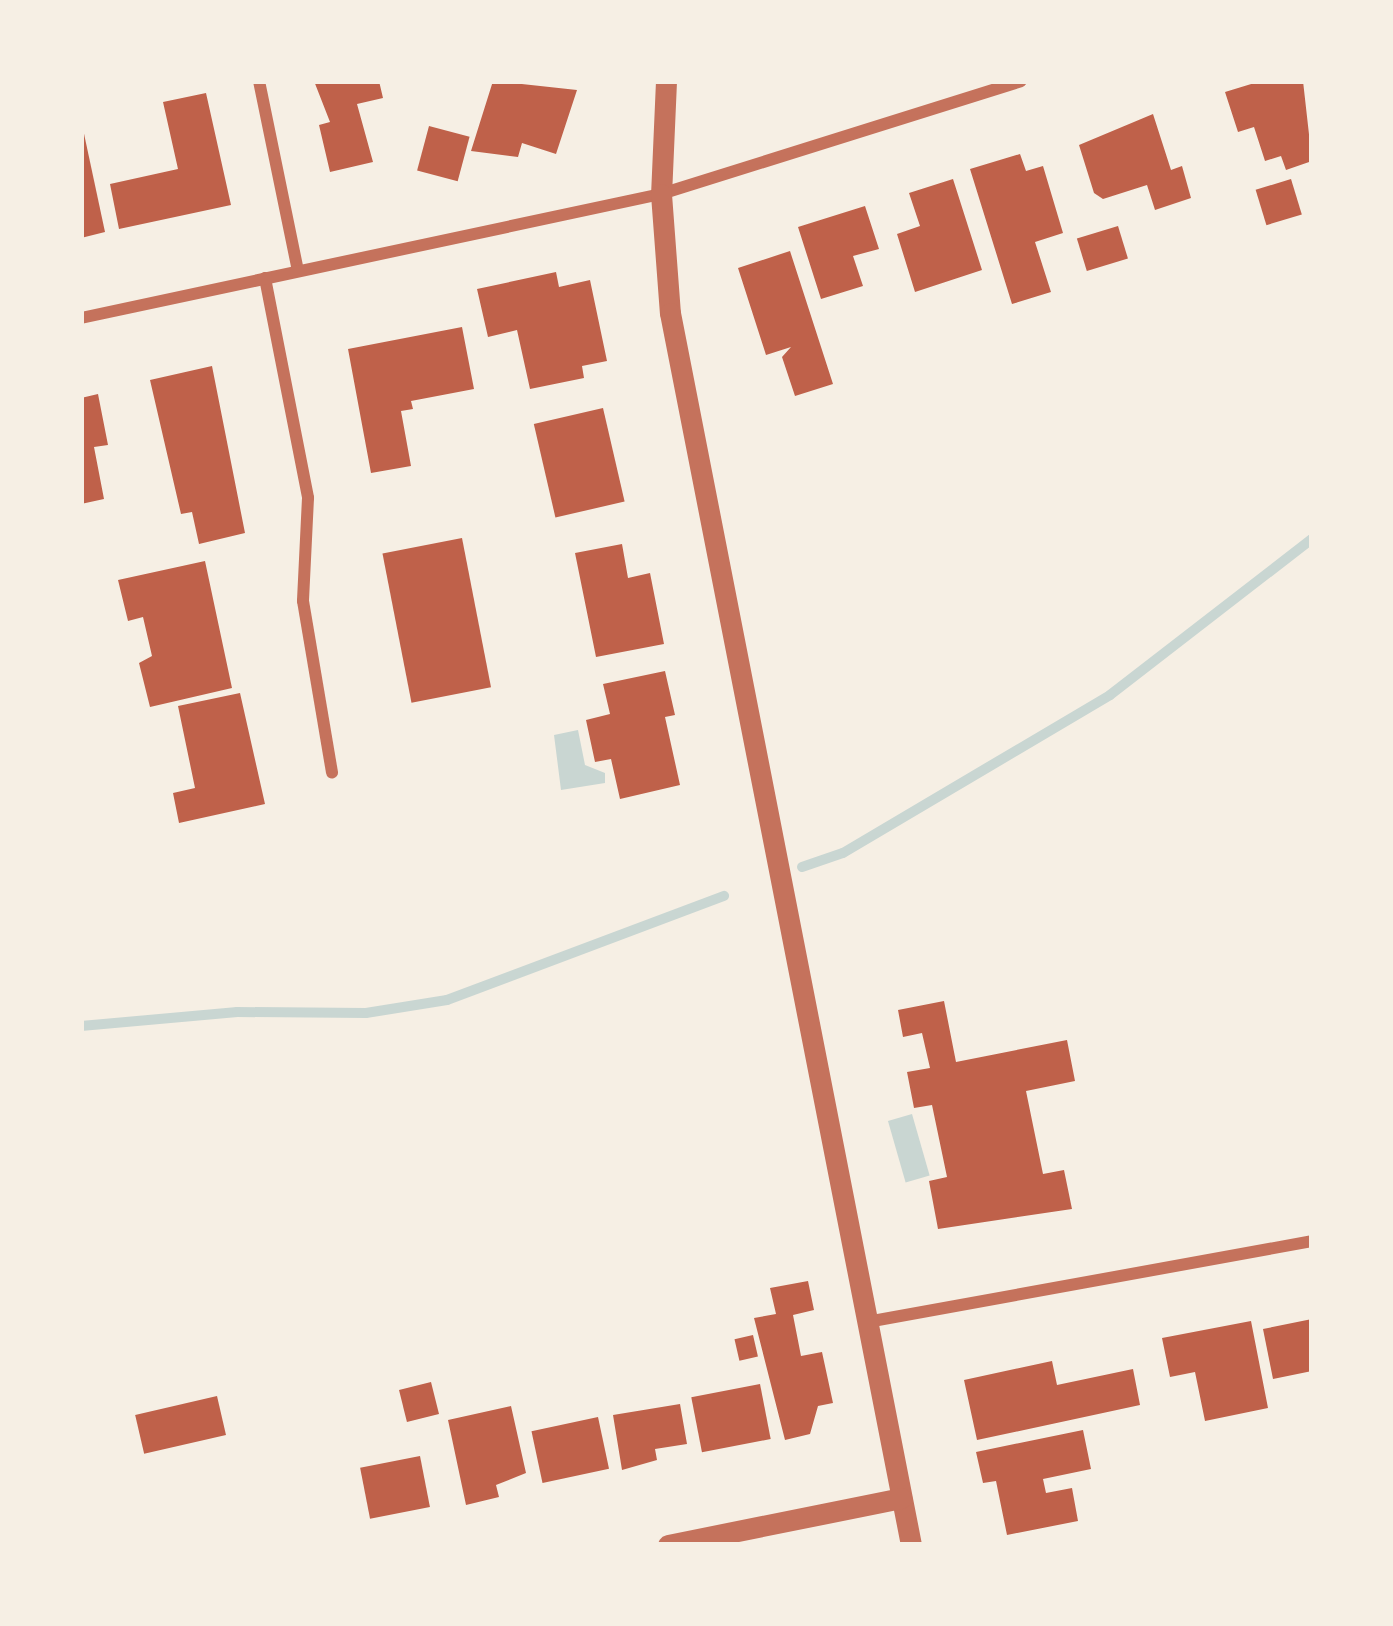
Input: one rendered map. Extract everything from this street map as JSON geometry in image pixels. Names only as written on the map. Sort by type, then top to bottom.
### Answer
[{"type":"street","points":[[259,81],[298,271]]},
{"type":"street","points":[[666,81],[661,194],[670,314],[910,1545]]},
{"type":"street","points":[[81,318],[661,194],[1021,81]]},
{"type":"street","points":[[265,278],[308,498],[303,602],[332,773]]},
{"type":"street","points":[[867,1322],[1312,1240]]},
{"type":"street","points":[[668,1545],[901,1498]]},
{"type":"shaded area","points":[[578,730],[585,765],[605,773],[605,783],[561,790],[554,735]]},
{"type":"shaded area","points":[[912,1114],[930,1176],[906,1182],[888,1121]]},
{"type":"building","points":[[314,81],[379,81],[383,98],[357,104],[373,162],[330,172],[319,125],[330,122]]},
{"type":"building","points":[[493,81],[577,90],[556,154],[522,143],[518,157],[471,151]]},
{"type":"building","points":[[1261,81],[1303,81],[1312,161],[1286,170],[1281,156],[1265,161],[1254,127],[1238,132],[1225,92]]},
{"type":"building","points":[[206,93],[231,205],[119,229],[110,184],[178,169],[163,102]]},
{"type":"building","points":[[1153,114],[1171,170],[1182,166],[1191,198],[1155,210],[1147,185],[1103,199],[1094,193],[1079,145]]},
{"type":"building","points":[[429,126],[470,137],[458,181],[417,170]]},
{"type":"building","points":[[81,130],[105,232],[81,238]]},
{"type":"building","points":[[1020,154],[1026,171],[1043,166],[1063,233],[1035,242],[1051,292],[1012,304],[970,169]]},
{"type":"building","points":[[953,179],[982,270],[915,292],[897,234],[920,226],[909,193]]},
{"type":"building","points":[[1291,179],[1302,214],[1266,225],[1256,190]]},
{"type":"building","points":[[865,206],[879,249],[853,256],[863,286],[821,299],[798,227]]},
{"type":"building","points":[[1118,226],[1128,259],[1087,271],[1077,239]]},
{"type":"building","points":[[790,251],[833,384],[795,396],[782,357],[791,347],[766,355],[738,268]]},
{"type":"building","points":[[556,272],[559,287],[590,280],[607,361],[582,366],[584,378],[530,389],[517,330],[488,337],[477,289]]},
{"type":"building","points":[[462,327],[474,389],[411,401],[413,409],[401,411],[411,466],[371,473],[348,349]]},
{"type":"building","points":[[212,366],[245,533],[199,544],[192,512],[181,514],[150,380]]},
{"type":"building","points":[[98,394],[108,445],[94,447],[104,499],[81,504],[81,398]]},
{"type":"building","points":[[603,408],[625,502],[555,518],[534,424]]},
{"type":"building","points":[[462,538],[491,687],[411,703],[382,553]]},
{"type":"building","points":[[622,544],[628,578],[650,573],[664,644],[596,657],[575,553]]},
{"type":"building","points":[[205,561],[232,688],[150,707],[139,663],[152,656],[143,617],[128,621],[118,580]]},
{"type":"building","points":[[665,671],[675,715],[665,717],[680,785],[620,799],[611,759],[595,762],[586,720],[610,714],[603,684]]},
{"type":"building","points":[[240,693],[265,804],[179,823],[173,793],[195,788],[178,706]]},
{"type":"building","points":[[944,1001],[956,1062],[1067,1040],[1075,1081],[1026,1091],[1043,1174],[1064,1170],[1072,1209],[938,1229],[929,1181],[947,1177],[932,1105],[914,1108],[907,1072],[930,1068],[922,1033],[903,1037],[898,1010]]},
{"type":"building","points":[[808,1281],[814,1310],[793,1315],[801,1356],[822,1352],[833,1403],[818,1406],[810,1434],[785,1440],[754,1318],[776,1314],[770,1288]]},
{"type":"building","points":[[1312,1319],[1312,1371],[1273,1379],[1263,1329]]},
{"type":"building","points":[[1251,1321],[1268,1408],[1205,1421],[1195,1372],[1170,1377],[1162,1338]]},
{"type":"building","points":[[753,1335],[758,1356],[739,1361],[734,1339]]},
{"type":"building","points":[[1052,1361],[1057,1385],[1133,1369],[1140,1405],[977,1440],[964,1380]]},
{"type":"building","points":[[431,1382],[439,1414],[407,1422],[399,1390]]},
{"type":"building","points":[[760,1384],[771,1439],[702,1452],[691,1397]]},
{"type":"building","points":[[217,1396],[226,1435],[144,1454],[135,1415]]},
{"type":"building","points":[[680,1404],[687,1444],[655,1449],[657,1460],[622,1470],[613,1415]]},
{"type":"building","points":[[511,1406],[526,1473],[496,1485],[499,1497],[466,1505],[448,1420]]},
{"type":"building","points":[[598,1417],[609,1469],[543,1483],[531,1431]]},
{"type":"building","points":[[1083,1430],[1091,1469],[1043,1479],[1046,1493],[1072,1488],[1078,1521],[1007,1535],[996,1481],[983,1483],[976,1452]]},
{"type":"building","points":[[420,1456],[430,1507],[370,1519],[360,1468]]},
{"type":"waterway","points":[[802,867],[843,853],[1110,695],[1312,539]]},
{"type":"waterway","points":[[81,1026],[237,1012],[366,1013],[447,1000],[724,896]]}]
